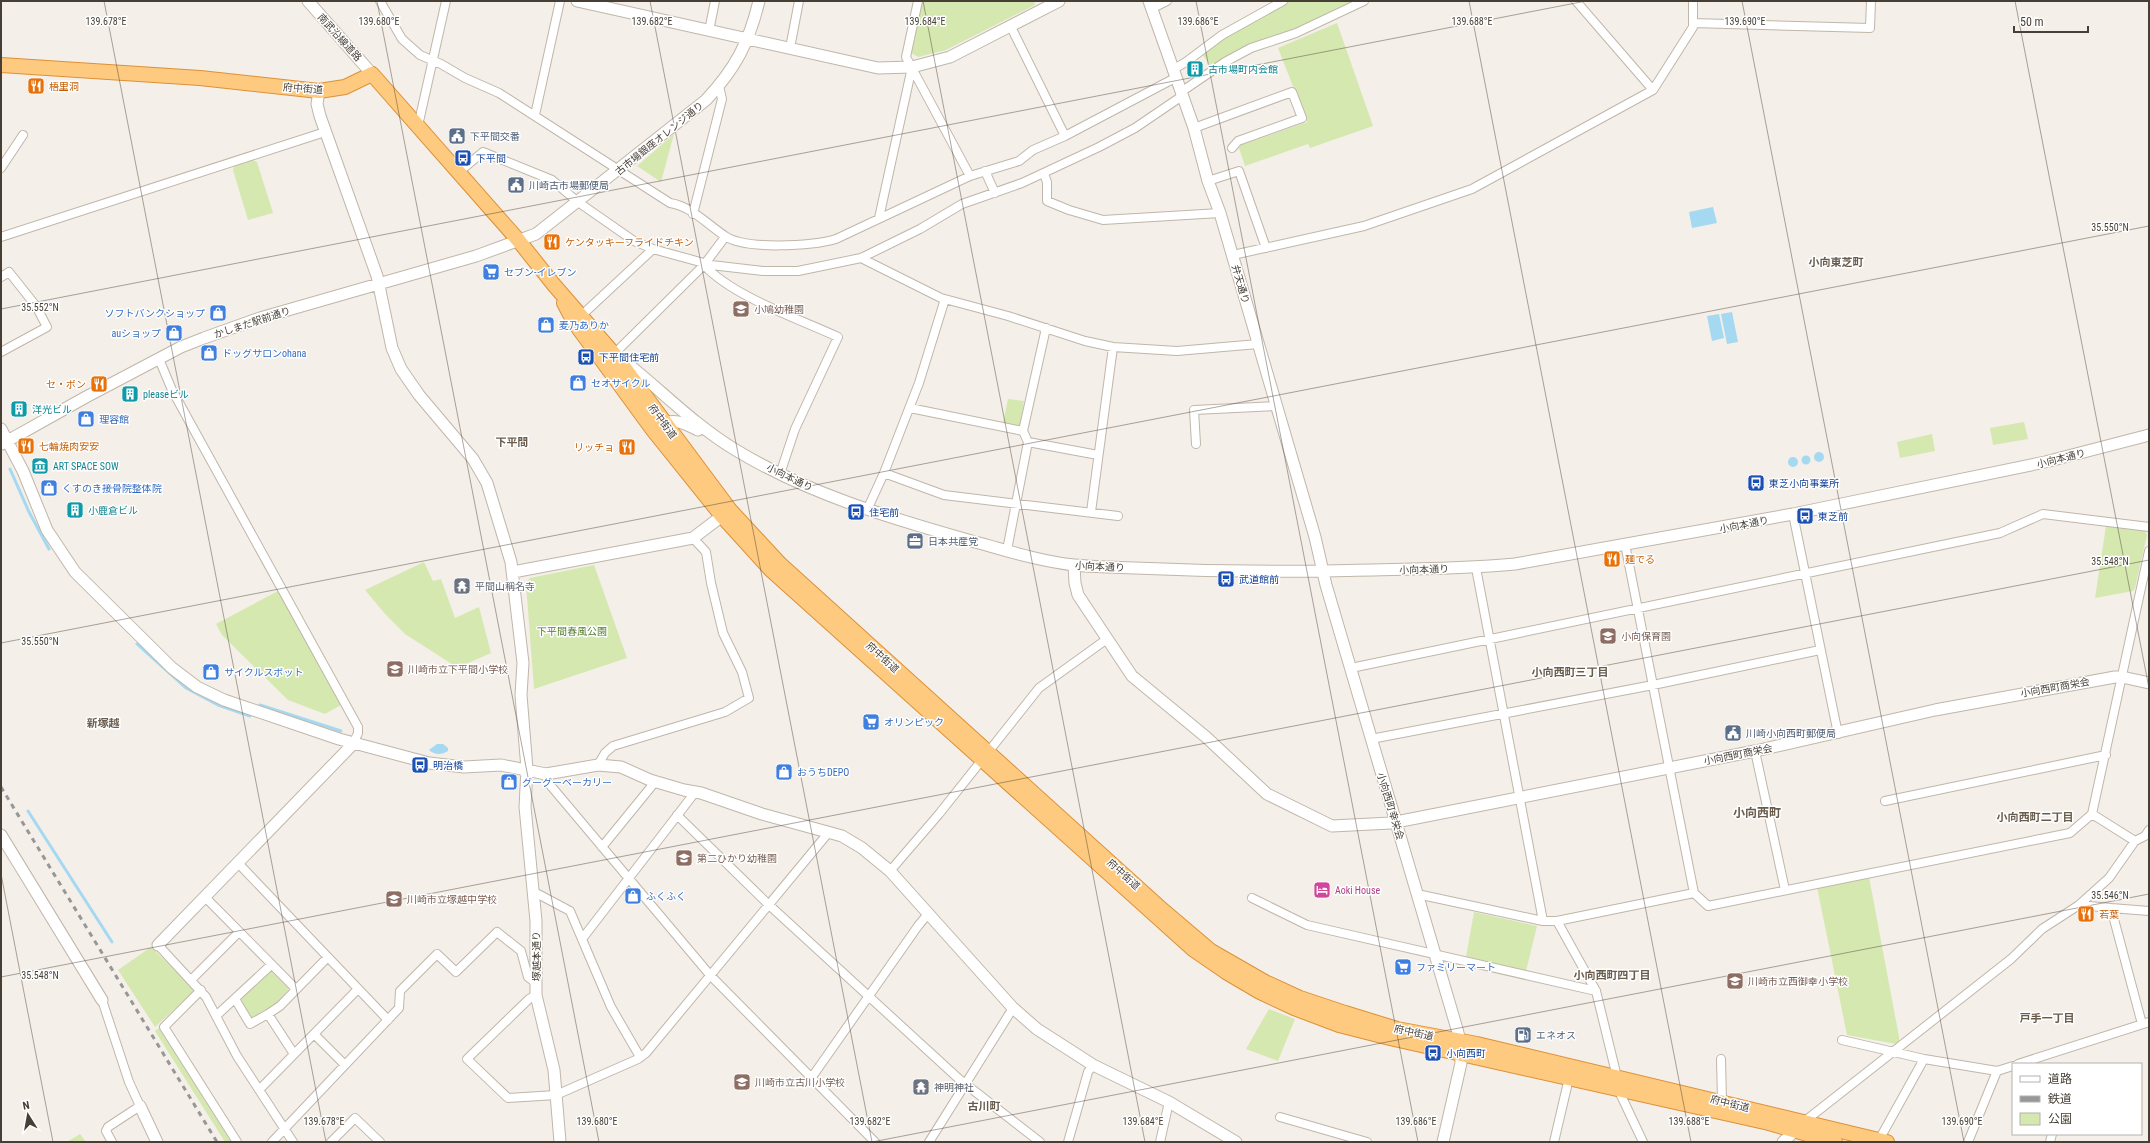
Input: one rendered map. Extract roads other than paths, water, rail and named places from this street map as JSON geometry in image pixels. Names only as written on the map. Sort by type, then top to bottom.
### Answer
[{"type":"highway","name":"府中街道","points":[[1,65],[200,78],[319,91],[345,86],[372,74],[519,241],[554,285],[614,354],[659,426],[722,516],[771,570],[985,757],[1204,945],[1265,982],[1300,998],[1397,1029],[1569,1078],[1617,1083],[1722,1101],[1800,1126],[1834,1142]]},
{"type":"highway","name":"府中街道","points":[[554,285],[574,322],[730,510],[780,564],[985,757]]},
{"type":"highway","name":"府中街道","points":[[1460,1048],[1617,1083],[1769,1123],[1800,1126],[1883,1141]]},
{"type":"street","name":"南武沿線道路","points":[[308,1],[372,74]]},
{"type":"street","points":[[380,1],[410,47],[433,62],[441,64],[465,78],[499,93],[670,203],[677,204],[693,214],[725,237],[740,244],[796,246],[818,244],[836,239],[970,176],[1019,161],[1033,150],[1064,136],[1174,74],[1186,62],[1222,34],[1283,1]]},
{"type":"street","points":[[418,126],[446,1]]},
{"type":"street","points":[[535,115],[560,1]]},
{"type":"street","points":[[577,1],[609,5],[709,31],[878,68],[912,67],[950,57],[1059,1]]},
{"type":"street","points":[[709,31],[715,1]]},
{"type":"street","name":"古市場銀座オレンジ通り","points":[[519,241],[548,226],[706,100],[719,86],[738,59],[752,30],[758,1]]},
{"type":"street","points":[[790,48],[799,1]]},
{"type":"street","points":[[918,1],[906,57],[970,176]]},
{"type":"street","points":[[1150,5],[1166,1]]},
{"type":"street","points":[[1576,1],[1653,90]]},
{"type":"street","points":[[1232,255],[1364,226],[1472,189],[1653,90],[1693,27],[1694,1]]},
{"type":"street","points":[[1693,23],[1870,28],[1871,1]]},
{"type":"street","points":[[459,172],[483,152],[552,180],[578,202],[634,241],[653,249],[704,264],[763,271],[798,271],[861,258],[914,233],[962,204],[995,194],[1044,174],[1099,148],[1135,128],[1225,62],[1251,48],[1296,33],[1358,2]]},
{"type":"street","name":"弁天通り","points":[[1150,5],[1194,128],[1208,181],[1220,213],[1315,536],[1323,571]]},
{"type":"street","points":[[1011,27],[1064,136]]},
{"type":"street","points":[[879,218],[912,67]]},
{"type":"street","points":[[693,214],[722,99],[719,86]]},
{"type":"street","name":"塚越本通り","points":[[319,91],[317,104],[325,132],[380,284],[392,348],[400,369],[419,395],[473,458],[487,483],[513,572],[523,663],[521,695],[527,769],[525,807],[536,921],[536,989],[549,1045],[556,1095],[560,1142]]},
{"type":"street","points":[[1194,128],[1292,92],[1302,118],[1238,141],[1232,148]]},
{"type":"street","points":[[1,237],[325,132]]},
{"type":"street","points":[[1,168],[23,135]]},
{"type":"street","points":[[985,171],[995,194]]},
{"type":"street","points":[[1208,181],[1239,171],[1266,248]]},
{"type":"street","points":[[1044,174],[1047,182],[1047,201],[1069,210],[1103,220],[1220,213]]},
{"type":"street","points":[[710,434],[614,354],[704,264],[725,237]]},
{"type":"street","name":"かしまだ駅前通り","points":[[4,443],[159,359],[204,338],[253,321],[476,256],[519,241]]},
{"type":"street","points":[[582,316],[653,249]]},
{"type":"street","points":[[861,258],[945,299],[1046,328],[1085,341],[1113,347],[1177,351],[1258,344]]},
{"type":"street","points":[[704,264],[711,273],[732,287],[838,337],[795,429],[780,474]]},
{"type":"street","points":[[1,277],[9,272],[36,306],[47,328],[1,352]]},
{"type":"street","points":[[867,510],[884,473],[910,408],[932,345],[945,299]]},
{"type":"street","points":[[1007,550],[1028,442],[1023,431],[1046,328]]},
{"type":"street","points":[[1092,512],[1098,455],[1113,347]]},
{"type":"street","points":[[159,359],[172,390],[358,727],[358,733],[353,744],[158,945],[201,990],[237,1056],[293,1142]]},
{"type":"street","points":[[1196,444],[1194,410],[1276,406]]},
{"type":"street","points":[[910,408],[1023,431]]},
{"type":"street","points":[[659,426],[683,422],[710,434]]},
{"type":"street","points":[[1,429],[4,443],[23,471],[47,530],[75,572],[172,668],[197,687],[224,700],[353,744],[429,763],[464,767],[501,765],[546,774],[598,765],[621,767],[655,782],[684,790],[696,791],[762,814],[842,836],[862,848],[890,871],[927,915],[1013,1008],[1037,1028],[1093,1065],[1169,1102],[1236,1142]]},
{"type":"street","name":"小向本通り","points":[[710,434],[735,450],[780,474],[819,492],[867,510],[1041,560],[1074,565],[1239,572],[1476,568],[1553,558],[1793,514],[2045,462],[2149,435]]},
{"type":"street","points":[[1028,442],[1098,455]]},
{"type":"street","points":[[884,473],[944,495],[1118,516]]},
{"type":"street","points":[[1793,514],[1838,734]]},
{"type":"street","points":[[1351,668],[1489,638],[2000,533],[2043,514],[2149,527]]},
{"type":"street","points":[[513,572],[693,538],[722,516]]},
{"type":"street","points":[[598,765],[605,753],[613,746],[725,712],[749,698],[742,672],[723,632],[711,583],[706,552],[693,538]]},
{"type":"street","points":[[1625,544],[1636,608],[1670,767],[1694,893],[1708,906],[2070,833],[2092,814],[2106,756],[2149,551]]},
{"type":"street","name":"小向西町商栄会","points":[[1074,565],[1075,583],[1078,595],[1132,676],[1206,737],[1266,794],[1332,826],[1396,822],[1838,734],[1935,710],[2031,691],[2122,677],[2149,683]]},
{"type":"street","points":[[1476,568],[1543,921]]},
{"type":"street","name":"小向西町幸栄会","points":[[1323,571],[1435,954],[1460,1048]]},
{"type":"street","points":[[890,871],[985,757],[1039,688],[1107,639]]},
{"type":"street","points":[[1371,739],[1653,685],[1820,650]]},
{"type":"street","points":[[1755,751],[1785,890]]},
{"type":"street","points":[[1885,801],[2106,756]]},
{"type":"street","points":[[546,774],[547,781],[551,786],[710,975],[875,1142]]},
{"type":"street","points":[[602,847],[655,782]]},
{"type":"street","points":[[582,939],[696,791]]},
{"type":"street","points":[[2092,814],[2135,841]]},
{"type":"street","points":[[677,815],[768,904],[965,1084],[1040,1142]]},
{"type":"street","points":[[272,1142],[399,1008],[400,990],[437,954],[456,972],[497,932],[521,951],[528,977],[536,989],[529,999],[467,1059],[495,1087],[508,1098],[556,1095],[640,1057],[646,1053],[829,832]]},
{"type":"street","points":[[1783,1142],[1800,1126],[2011,959],[2042,929],[2079,905],[2109,878],[2135,841],[2148,834]]},
{"type":"street","points":[[1,835],[102,1000],[126,1074],[157,1142]]},
{"type":"street","points":[[238,863],[388,1020]]},
{"type":"street","points":[[1417,894],[1543,921],[1557,921],[1694,893]]},
{"type":"street","points":[[533,895],[538,894],[570,911],[611,1007],[640,1057]]},
{"type":"street","points":[[205,897],[296,989]]},
{"type":"street","points":[[1252,898],[1307,925],[1596,990]]},
{"type":"street","points":[[2079,905],[2149,911]]},
{"type":"street","points":[[2021,1063],[2146,1023],[2111,908]]},
{"type":"street","points":[[812,1077],[868,996],[927,915]]},
{"type":"street","points":[[1557,921],[1596,990],[1617,1083],[1643,1142]]},
{"type":"street","points":[[192,979],[239,932]]},
{"type":"street","points":[[235,999],[250,1024],[280,1006],[328,957]]},
{"type":"street","points":[[216,1016],[271,965]]},
{"type":"street","points":[[259,1090],[358,989]]},
{"type":"street","points":[[201,990],[164,1027],[237,1142]]},
{"type":"street","points":[[930,1142],[1013,1008]]},
{"type":"street","points":[[268,1014],[294,1054]]},
{"type":"street","points":[[314,1034],[345,1065]]},
{"type":"street","points":[[1842,1040],[1924,1059],[1997,1071],[2012,1066]]},
{"type":"street","points":[[1443,1142],[1461,1063],[1460,1048]]},
{"type":"street","points":[[1721,1059],[1722,1101]]},
{"type":"street","points":[[1883,1141],[1924,1059]]},
{"type":"street","points":[[1068,1142],[1088,1072],[1093,1065]]},
{"type":"street","points":[[1968,1142],[1997,1071]]},
{"type":"street","points":[[1554,1142],[1569,1078]]},
{"type":"street","points":[[1160,1142],[1169,1102]]},
{"type":"street","points":[[112,1142],[106,1131],[108,1127],[140,1106]]},
{"type":"street","points":[[1280,1117],[1367,1142]]},
{"type":"street","points":[[331,1142],[355,1118],[380,1142]]},
{"type":"water","points":[[1713,207],[1717,223],[1692,228],[1689,212]]},
{"type":"water","points":[[1732,312],[1738,342],[1727,344],[1721,314]]},
{"type":"water","points":[[1719,314],[1724,338],[1712,341],[1707,316]]},
{"type":"water","points":[[1819,452],[1824,457],[1819,462],[1814,457]]},
{"type":"water","points":[[1806,455],[1811,460],[1806,465],[1801,460]]},
{"type":"water","points":[[1793,457],[1798,462],[1793,467],[1788,462]]},
{"type":"water","points":[[437,744],[443,744],[448,748],[448,751],[438,754],[429,750]]},
{"type":"waterway","points":[[10,469],[29,512],[49,549]]},
{"type":"waterway","points":[[137,644],[186,688],[218,705],[250,716]]},
{"type":"waterway","points":[[260,705],[341,731]]},
{"type":"waterway","points":[[28,811],[112,942]]},
{"type":"railway","points":[[1,787],[217,1142]]},
{"type":"place","name":"古市場町内会館","points":[[1195,69]]},
{"type":"place","name":"梧里洞","points":[[36,86]]},
{"type":"place","name":"下平間交番","points":[[457,136]]},
{"type":"place","name":"下平間","points":[[463,158]]},
{"type":"place","name":"川崎古市場郵便局","points":[[516,185]]},
{"type":"place","name":"ケンタッキーフライドチキン","points":[[552,242]]},
{"type":"place","name":"セブン-イレブン","points":[[491,272]]},
{"type":"place","name":"小鳩幼稚園","points":[[741,309]]},
{"type":"place","name":"ソフトバンクショップ","points":[[218,313]]},
{"type":"place","name":"麦乃ありか","points":[[546,325]]},
{"type":"place","name":"auショップ","points":[[174,333]]},
{"type":"place","name":"ドッグサロンohana","points":[[209,353]]},
{"type":"place","name":"下平間住宅前","points":[[586,357]]},
{"type":"place","name":"セオサイクル","points":[[578,383]]},
{"type":"place","name":"セ・ボン","points":[[99,384]]},
{"type":"place","name":"pleaseビル","points":[[130,394]]},
{"type":"place","name":"洋光ビル","points":[[19,409]]},
{"type":"place","name":"理容館","points":[[86,419]]},
{"type":"place","name":"七輪焼肉安安","points":[[26,446]]},
{"type":"place","name":"リッチョ","points":[[627,447]]},
{"type":"place","name":"ART SPACE SOW","points":[[40,466]]},
{"type":"place","name":"東芝小向事業所","points":[[1756,483]]},
{"type":"place","name":"くすのき接骨院整体院","points":[[49,488]]},
{"type":"place","name":"小鹿倉ビル","points":[[75,510]]},
{"type":"place","name":"住宅前","points":[[856,512]]},
{"type":"place","name":"東芝前","points":[[1805,516]]},
{"type":"place","name":"日本共産党","points":[[915,541]]},
{"type":"place","name":"麺でる","points":[[1612,559]]},
{"type":"place","name":"武道館前","points":[[1226,579]]},
{"type":"place","name":"平間山稱名寺","points":[[462,586]]},
{"type":"place","name":"小向保育園","points":[[1608,636]]},
{"type":"place","name":"川崎市立下平間小学校","points":[[395,669]]},
{"type":"place","name":"サイクルスポット","points":[[211,672]]},
{"type":"place","name":"オリンピック","points":[[871,722]]},
{"type":"place","name":"川崎小向西町郵便局","points":[[1733,733]]},
{"type":"place","name":"明治橋","points":[[420,765]]},
{"type":"place","name":"おうちDEPO","points":[[784,772]]},
{"type":"place","name":"グーグーベーカリー","points":[[509,782]]},
{"type":"place","name":"第二ひかり幼稚園","points":[[684,858]]},
{"type":"place","name":"Aoki House","points":[[1322,890]]},
{"type":"place","name":"ふくふく","points":[[633,896]]},
{"type":"place","name":"川崎市立塚越中学校","points":[[394,899]]},
{"type":"place","name":"若葉","points":[[2086,914]]},
{"type":"place","name":"ファミリーマート","points":[[1403,967]]},
{"type":"place","name":"川崎市立西御幸小学校","points":[[1735,981]]},
{"type":"place","name":"エネオス","points":[[1523,1035]]},
{"type":"place","name":"小向西町","points":[[1433,1053]]},
{"type":"place","name":"川崎市立古川小学校","points":[[742,1082]]},
{"type":"place","name":"神明神社","points":[[921,1087]]},
{"type":"district","name":"小向東芝町","points":[[1836,262]]},
{"type":"district","name":"下平間","points":[[512,442]]},
{"type":"district","name":"小向西町三丁目","points":[[1570,672]]},
{"type":"district","name":"新塚越","points":[[103,723]]},
{"type":"district","name":"小向西町","points":[[1757,813]]},
{"type":"district","name":"小向西町二丁目","points":[[2035,817]]},
{"type":"district","name":"小向西町四丁目","points":[[1612,975]]},
{"type":"district","name":"戸手一丁目","points":[[2047,1018]]},
{"type":"district","name":"古川町","points":[[984,1106]]},
{"type":"park label","name":"下平間春風公園","points":[[572,631]]}]
